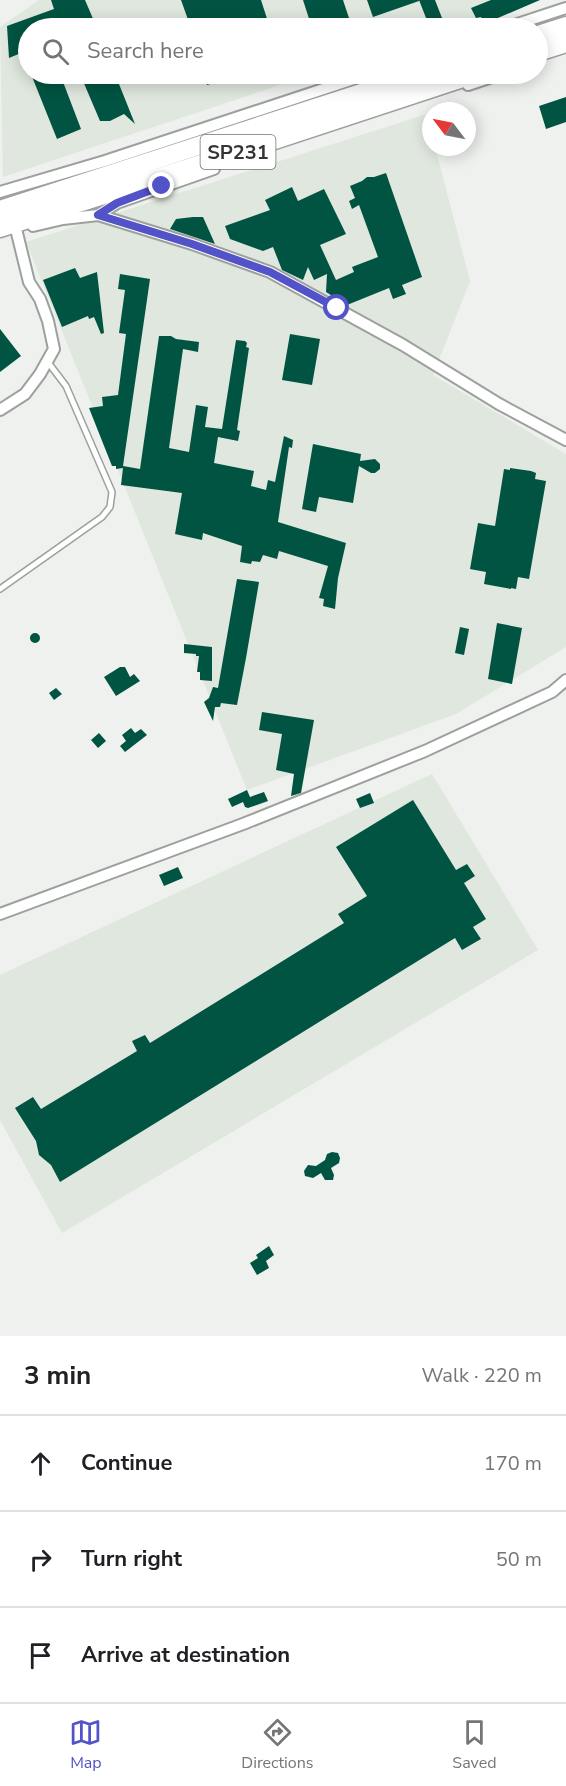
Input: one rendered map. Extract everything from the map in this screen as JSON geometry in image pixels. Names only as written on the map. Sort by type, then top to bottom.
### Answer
[{"type":"highway","points":[[548,32],[566,26]]},
{"type":"highway","points":[[548,49],[566,43]]},
{"type":"highway","name":"SP231","points":[[0,210],[389,84]]},
{"type":"highway","name":"SP231","points":[[8,229],[445,84]]},
{"type":"street","points":[[536,18],[566,8]]},
{"type":"street","points":[[548,58],[566,52]]},
{"type":"street","name":"SP231","points":[[0,192],[105,161],[339,84]]},
{"type":"street","points":[[98,215],[117,203],[162,186],[471,84]]},
{"type":"street","points":[[0,232],[63,219],[98,215],[192,244],[270,272],[403,345],[499,404],[566,440]]},
{"type":"street","points":[[0,410],[25,394],[54,349],[40,299],[29,282],[8,229]]},
{"type":"street","points":[[0,914],[243,824],[425,751],[552,692],[566,680]]},
{"type":"lane","points":[[0,589],[90,527],[110,507],[112,492],[103,471],[66,386],[47,361]]},
{"type":"shaded area","points":[[39,0],[533,0],[478,18],[18,18],[18,84],[283,84],[3,177],[0,27]]},
{"type":"shaded area","points":[[422,116],[422,156],[437,156],[470,281],[433,375],[566,454],[566,647],[456,714],[247,790],[26,242]]},
{"type":"shaded area","points":[[432,774],[538,950],[62,1233],[0,1120],[0,975]]},
{"type":"building","points":[[51,0],[85,0],[93,18],[29,18],[54,9]]},
{"type":"building","points":[[181,0],[261,0],[267,18],[187,18]]},
{"type":"building","points":[[303,0],[343,0],[349,18],[309,18]]},
{"type":"building","points":[[367,0],[419,0],[419,1],[373,17]]},
{"type":"building","points":[[419,0],[435,0],[442,18],[426,18]]},
{"type":"building","points":[[491,0],[540,0],[498,18],[476,18],[471,8]]},
{"type":"building","points":[[18,22],[18,54],[9,58],[7,26]]},
{"type":"building","points":[[35,84],[64,84],[81,129],[57,139]]},
{"type":"building","points":[[84,84],[119,84],[135,124],[124,114],[110,121],[100,121]]},
{"type":"building","points":[[566,97],[566,122],[546,129],[539,106]]},
{"type":"building","points":[[386,173],[422,277],[402,285],[406,294],[393,299],[389,288],[347,305],[326,292],[327,274],[314,280],[308,267],[303,280],[282,270],[273,247],[263,251],[230,239],[225,226],[270,210],[265,200],[292,187],[298,201],[324,189],[346,234],[320,245],[336,280],[354,272],[352,267],[378,257],[359,205],[352,209],[349,201],[355,198],[350,186],[367,177]]},
{"type":"building","points":[[203,217],[215,244],[170,229],[176,219]]},
{"type":"building","points":[[75,268],[80,278],[97,272],[104,333],[101,334],[94,317],[89,319],[88,316],[62,327],[43,280]]},
{"type":"building","points":[[120,274],[150,279],[123,466],[140,469],[159,336],[199,342],[198,352],[183,349],[169,448],[189,452],[196,405],[208,407],[205,427],[222,429],[236,340],[245,341],[246,347],[249,348],[237,430],[240,431],[238,441],[218,437],[214,463],[254,471],[251,486],[266,490],[268,480],[275,482],[284,436],[293,440],[292,448],[289,447],[278,522],[346,543],[338,578],[335,609],[323,606],[324,599],[319,598],[328,566],[279,551],[277,559],[263,555],[260,562],[252,561],[251,564],[240,562],[242,546],[203,533],[202,540],[175,534],[182,493],[121,485],[123,468],[116,469],[116,466],[112,466],[89,408],[103,406],[102,397],[118,395],[126,334],[119,333],[125,290],[118,289]]},
{"type":"building","points":[[0,329],[21,356],[0,372]]},
{"type":"building","points":[[290,334],[320,339],[312,385],[282,380]]},
{"type":"building","points":[[313,444],[361,454],[360,461],[375,459],[380,464],[380,469],[371,473],[359,466],[353,503],[319,497],[316,512],[302,509]]},
{"type":"building","points":[[510,468],[531,471],[536,473],[535,479],[546,481],[529,579],[518,577],[516,589],[484,584],[486,572],[470,569],[478,523],[495,526],[504,469],[510,470]]},
{"type":"building","points":[[237,579],[259,582],[237,705],[221,703],[220,707],[215,707],[213,721],[204,702],[209,698],[213,687],[218,688]]},
{"type":"building","points":[[497,623],[522,628],[512,684],[488,679]]},
{"type":"building","points":[[460,627],[469,629],[464,655],[455,653]]},
{"type":"building","points":[[35,633],[40,638],[35,643],[30,638]]},
{"type":"building","points":[[184,644],[212,647],[212,681],[200,680],[200,672],[197,672],[199,656],[184,653]]},
{"type":"building","points":[[120,667],[125,667],[130,677],[134,674],[140,681],[116,696],[104,677]]},
{"type":"building","points":[[56,688],[62,694],[54,700],[49,693]]},
{"type":"building","points":[[262,712],[314,720],[301,793],[291,796],[294,774],[276,770],[282,734],[259,730]]},
{"type":"building","points":[[131,728],[135,733],[141,729],[147,735],[125,752],[120,746],[126,741],[122,735]]},
{"type":"building","points":[[99,733],[106,741],[98,748],[91,740]]},
{"type":"building","points":[[247,790],[250,797],[264,792],[268,801],[248,808],[243,802],[232,807],[228,799]]},
{"type":"building","points":[[370,793],[374,803],[360,808],[356,799]]},
{"type":"building","points":[[413,800],[456,870],[467,864],[475,876],[464,883],[486,919],[473,927],[481,939],[462,950],[455,938],[60,1182],[51,1165],[39,1155],[36,1141],[15,1108],[33,1097],[41,1109],[137,1051],[132,1041],[145,1035],[150,1043],[344,923],[338,914],[367,896],[336,847]]},
{"type":"building","points":[[178,867],[183,878],[164,886],[159,875]]},
{"type":"building","points":[[332,1152],[338,1153],[340,1158],[339,1163],[331,1168],[334,1175],[333,1180],[325,1180],[321,1173],[313,1178],[305,1176],[304,1171],[308,1165],[316,1166]]},
{"type":"building","points":[[269,1246],[274,1255],[266,1261],[269,1268],[257,1275],[250,1263],[258,1258],[256,1255]]},
{"type":"route","points":[[162,186],[117,203],[98,215],[192,244],[270,272],[337,308]]}]
